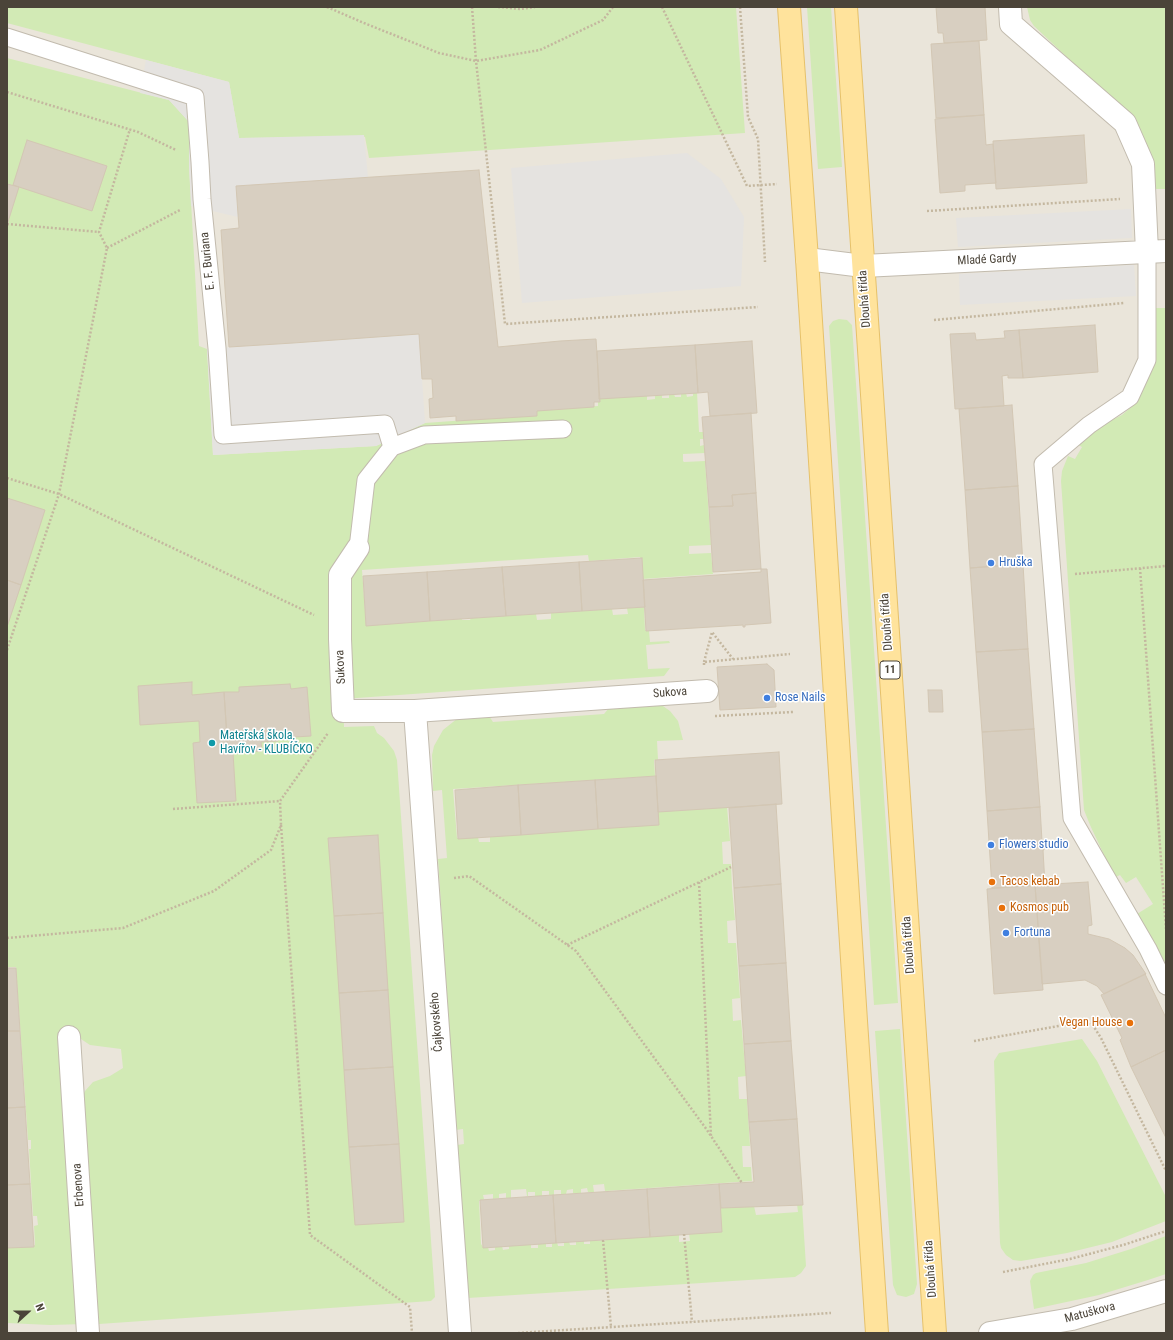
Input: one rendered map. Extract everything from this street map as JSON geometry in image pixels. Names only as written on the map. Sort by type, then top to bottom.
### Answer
[{"type":"main road","points":[[789,7],[878,1333]]},
{"type":"main road","name":"Dlouhá třída","points":[[846,7],[935,1333]]},
{"type":"street","points":[[1010,7],[1011,24],[1125,123],[1143,164],[1145,198],[1156,252]]},
{"type":"street","name":"Mladé Gardy","points":[[807,259],[863,266],[1156,252]]},
{"type":"street","name":"Sukova","points":[[358,548],[340,575],[340,639],[343,712],[415,711],[707,691]]},
{"type":"street","name":"Čajkovského","points":[[415,711],[460,1333]]},
{"type":"street","name":"Erbenova","points":[[69,1037],[88,1333]]},
{"type":"street","name":"Matuškova","points":[[990,1333],[1072,1319],[1166,1291]]},
{"type":"lane","name":"E. F. Buriana","points":[[7,37],[195,97],[202,199],[223,435],[386,424],[392,447]]},
{"type":"lane","points":[[1156,252],[1147,301],[1146,360],[1130,397],[1090,425],[1043,464],[1072,818],[1148,948],[1166,986]]},
{"type":"lane","points":[[392,447],[424,435],[563,429]]},
{"type":"lane","name":"Sukova","points":[[358,548],[366,480],[392,447]]},
{"type":"path","points":[[329,7],[439,53],[476,61],[540,50],[603,20],[613,7]]},
{"type":"path","points":[[472,7],[476,61],[505,324],[758,307]]},
{"type":"path","points":[[498,7],[521,9],[535,7]]},
{"type":"path","points":[[662,7],[747,186],[783,184]]},
{"type":"path","points":[[740,7],[748,117],[758,139],[765,262]]},
{"type":"path","points":[[7,92],[130,129],[200,162]]},
{"type":"path","points":[[7,650],[59,494],[107,248],[99,232],[130,129]]},
{"type":"path","points":[[927,211],[1145,198]]},
{"type":"path","points":[[107,248],[202,199]]},
{"type":"path","points":[[7,224],[99,232]]},
{"type":"path","points":[[934,320],[1147,301]]},
{"type":"path","points":[[7,478],[59,494],[313,614],[340,639]]},
{"type":"path","points":[[1052,576],[1166,566]]},
{"type":"path","points":[[1140,568],[1166,929]]},
{"type":"path","points":[[704,662],[712,632],[733,659]]},
{"type":"path","points":[[716,661],[790,654]]},
{"type":"path","points":[[343,712],[280,801],[310,1235],[410,1307],[412,1333]]},
{"type":"path","points":[[720,716],[793,712]]},
{"type":"path","points":[[173,809],[280,801]]},
{"type":"path","points":[[7,938],[123,928],[179,906],[214,891],[271,850],[281,824]]},
{"type":"path","points":[[567,945],[731,866]]},
{"type":"path","points":[[427,882],[469,876],[576,951],[711,1137],[742,1183]]},
{"type":"path","points":[[699,882],[711,1137]]},
{"type":"path","points":[[974,1041],[1081,1022],[1087,1023],[1094,1027],[1101,1038],[1166,1171]]},
{"type":"path","points":[[1004,1272],[1070,1259],[1123,1245],[1166,1231]]},
{"type":"path","points":[[684,1234],[692,1322]]},
{"type":"path","points":[[603,1240],[611,1327]]},
{"type":"path","points":[[518,1333],[831,1313]]},
{"type":"shaded area","points":[[7,7],[1166,7],[1166,1333],[7,1333]]},
{"type":"shaded area","points":[[146,60],[229,82],[239,138],[364,135],[368,178],[237,186],[238,217],[191,206],[189,122],[169,100],[140,93]]},
{"type":"shaded area","points":[[687,153],[721,179],[744,217],[741,286],[522,303],[511,168]]},
{"type":"shaded area","points":[[1131,209],[1132,238],[958,247],[956,218]]},
{"type":"shaded area","points":[[1134,265],[1136,296],[960,305],[959,274]]},
{"type":"shaded area","points":[[419,334],[425,423],[376,446],[213,455],[207,349]]},
{"type":"green space","points":[[7,7],[736,7],[745,133],[369,158],[365,137],[239,138],[229,82],[7,23]]},
{"type":"green space","points":[[807,7],[831,7],[842,167],[818,169]]},
{"type":"green space","points":[[1027,7],[1166,7],[1166,189],[1153,189],[1126,113],[1034,26],[1030,20]]},
{"type":"green space","points":[[7,58],[169,100],[189,122],[189,165],[199,346],[207,349],[213,455],[376,446],[425,423],[536,415],[536,410],[598,406],[598,398],[647,395],[647,400],[655,399],[655,395],[662,394],[662,398],[669,398],[669,394],[674,394],[675,397],[681,397],[681,393],[686,393],[687,397],[693,396],[693,393],[697,392],[699,432],[704,432],[704,439],[700,439],[700,446],[704,445],[705,453],[683,454],[683,461],[705,461],[711,545],[689,546],[689,554],[711,553],[713,574],[642,579],[640,557],[589,561],[588,555],[362,570],[366,625],[462,619],[470,620],[471,618],[536,614],[537,620],[551,619],[551,613],[612,609],[613,615],[628,614],[627,608],[644,607],[645,630],[649,631],[650,642],[669,641],[670,643],[646,645],[648,669],[670,668],[664,676],[343,699],[344,727],[374,726],[377,733],[384,738],[394,751],[397,760],[435,1297],[431,1301],[99,1324],[83,1096],[85,1091],[93,1082],[110,1076],[123,1068],[121,1049],[90,1045],[81,1039],[78,1029],[63,1027],[84,1324],[50,1325],[7,1323],[7,1247],[35,1245],[34,1226],[38,1225],[37,1216],[33,1216],[29,1149],[31,1149],[31,1140],[28,1140],[16,967],[7,967]]},
{"type":"green space","points":[[1153,308],[1166,308],[1166,964],[1137,914],[1153,904],[1136,877],[1126,883],[1120,875],[1116,877],[1119,887],[1084,810],[1061,481],[1062,471],[1068,456],[1075,459],[1082,447],[1076,444],[1098,427],[1122,415],[1129,409],[1138,396]]},
{"type":"green space","points":[[839,319],[847,320],[852,325],[898,1003],[874,1005],[829,326],[833,321]]},
{"type":"green space","points":[[660,704],[670,711],[678,721],[683,740],[657,741],[658,760],[654,760],[655,776],[453,789],[457,838],[478,837],[479,842],[490,842],[490,836],[657,812],[727,807],[730,841],[722,842],[723,864],[731,864],[735,920],[727,921],[728,943],[736,943],[740,998],[732,999],[733,1021],[741,1020],[746,1076],[738,1077],[739,1099],[747,1099],[750,1146],[742,1146],[743,1167],[751,1167],[752,1181],[605,1191],[604,1184],[593,1185],[594,1192],[588,1192],[587,1188],[581,1189],[581,1193],[573,1193],[573,1189],[567,1190],[566,1194],[561,1194],[561,1190],[554,1190],[554,1195],[551,1196],[549,1195],[549,1191],[542,1191],[542,1196],[535,1196],[535,1192],[528,1192],[527,1196],[526,1189],[511,1190],[511,1198],[506,1198],[506,1193],[499,1194],[499,1198],[493,1199],[493,1194],[483,1195],[484,1199],[479,1201],[481,1244],[483,1247],[488,1247],[489,1251],[495,1250],[495,1246],[502,1246],[503,1250],[509,1249],[509,1245],[516,1246],[531,1244],[531,1248],[538,1248],[538,1243],[546,1243],[546,1247],[552,1247],[552,1243],[557,1242],[558,1246],[564,1246],[564,1242],[569,1241],[570,1245],[576,1245],[576,1241],[584,1241],[584,1244],[590,1244],[590,1240],[605,1241],[606,1239],[679,1234],[679,1242],[690,1241],[689,1233],[720,1208],[754,1206],[756,1215],[798,1212],[797,1204],[802,1204],[806,1266],[801,1273],[795,1277],[468,1298],[457,1145],[464,1144],[463,1129],[456,1130],[438,859],[447,858],[442,790],[433,791],[432,755],[434,746],[443,730],[458,718],[489,716],[493,722],[604,714],[609,708]]},
{"type":"green space","points":[[900,1029],[917,1284],[914,1294],[906,1297],[897,1295],[893,1285],[875,1031]]},
{"type":"green space","points":[[1082,1039],[1097,1061],[1166,1197],[1166,1221],[1112,1242],[1067,1253],[1021,1261],[1013,1260],[1006,1255],[1001,1248],[1000,1243],[994,1061],[999,1053]]},
{"type":"green space","points":[[1166,1236],[1166,1274],[1099,1295],[1034,1309],[1030,1281],[1036,1273],[1086,1263]]},
{"type":"building","points":[[936,7],[985,7],[987,40],[944,43],[943,33],[938,33]]},
{"type":"building","points":[[979,41],[984,115],[936,118],[931,44]]},
{"type":"building","points":[[984,115],[986,145],[993,144],[996,183],[965,185],[965,191],[940,193],[935,119]]},
{"type":"building","points":[[1084,135],[1087,183],[996,189],[993,141]]},
{"type":"building","points":[[27,140],[107,166],[92,211],[13,185]]},
{"type":"building","points":[[479,170],[498,347],[596,339],[600,402],[594,402],[594,407],[537,411],[537,416],[456,421],[456,416],[430,418],[429,399],[433,398],[432,379],[422,379],[419,334],[229,347],[221,230],[239,228],[236,186]]},
{"type":"building","points":[[7,184],[19,187],[7,225]]},
{"type":"building","points":[[1095,325],[1098,372],[1023,378],[1019,330]]},
{"type":"building","points":[[1019,330],[1023,378],[1008,378],[1008,375],[1002,376],[1004,406],[955,409],[950,334],[975,333],[976,340],[1005,338],[1004,331]]},
{"type":"building","points":[[752,341],[757,413],[710,416],[708,392],[698,393],[695,345]]},
{"type":"building","points":[[695,345],[698,393],[599,399],[597,351]]},
{"type":"building","points":[[1012,405],[1018,486],[965,490],[959,409]]},
{"type":"building","points":[[751,413],[756,493],[732,495],[733,506],[709,507],[702,417]]},
{"type":"building","points":[[1018,486],[1023,564],[970,568],[965,490]]},
{"type":"building","points":[[756,493],[761,569],[713,572],[709,507],[733,506],[732,495]]},
{"type":"building","points":[[7,498],[45,510],[21,585],[7,580]]},
{"type":"building","points":[[642,558],[645,607],[582,611],[579,562]]},
{"type":"building","points":[[579,562],[582,611],[506,616],[502,567]]},
{"type":"building","points":[[1023,564],[1028,649],[976,652],[970,568]]},
{"type":"building","points":[[502,567],[506,616],[430,621],[427,572]]},
{"type":"building","points":[[761,569],[767,569],[771,623],[745,625],[745,627],[743,627],[743,625],[646,631],[643,580],[761,572]]},
{"type":"building","points":[[427,572],[430,621],[366,626],[363,576]]},
{"type":"building","points":[[7,580],[21,585],[7,627]]},
{"type":"building","points":[[1028,649],[1034,729],[982,732],[976,652]]},
{"type":"building","points":[[767,664],[774,670],[776,707],[720,710],[717,667]]},
{"type":"building","name":"Mateřská škola, Havířov - KLUBÍČKO","points":[[192,682],[192,695],[224,692],[228,753],[233,753],[236,801],[197,803],[193,743],[200,742],[199,721],[140,725],[138,686]]},
{"type":"building","points":[[290,684],[291,689],[307,687],[311,736],[278,738],[278,741],[261,742],[262,751],[228,753],[224,692],[239,692],[239,687]]},
{"type":"building","points":[[928,690],[942,690],[943,712],[929,712]]},
{"type":"building","points":[[1034,729],[1040,807],[987,811],[982,732]]},
{"type":"building","points":[[779,752],[782,804],[658,812],[655,760]]},
{"type":"building","points":[[656,776],[659,825],[598,829],[595,780]]},
{"type":"building","points":[[595,780],[598,829],[521,835],[518,785]]},
{"type":"building","points":[[518,785],[521,835],[458,839],[455,790]]},
{"type":"building","points":[[776,804],[781,884],[734,888],[729,808]]},
{"type":"building","points":[[1040,807],[1042,841],[1044,840],[1043,850],[1045,885],[992,888],[987,811]]},
{"type":"building","points":[[378,835],[383,913],[334,916],[328,838]]},
{"type":"building","points":[[1088,882],[1092,925],[1088,926],[1088,934],[1109,939],[1125,948],[1133,955],[1146,974],[1104,994],[1097,986],[1085,980],[1042,984],[1035,885]]},
{"type":"building","points":[[781,884],[786,963],[739,966],[734,888]]},
{"type":"building","points":[[1035,885],[1043,990],[994,994],[987,889]]},
{"type":"building","points":[[383,913],[388,990],[339,993],[334,916]]},
{"type":"building","points":[[786,963],[791,1041],[744,1044],[739,966]]},
{"type":"building","points":[[7,968],[16,968],[20,1031],[7,1031]]},
{"type":"building","points":[[1145,974],[1166,1018],[1166,1050],[1131,1067],[1120,1040],[1122,1038],[1101,995]]},
{"type":"building","points":[[388,990],[393,1067],[344,1070],[339,993]]},
{"type":"building","points":[[7,1031],[20,1031],[25,1107],[7,1108]]},
{"type":"building","points":[[791,1041],[797,1119],[749,1122],[744,1044]]},
{"type":"building","points":[[1166,1050],[1166,1138],[1131,1067]]},
{"type":"building","points":[[393,1067],[399,1144],[349,1147],[344,1070]]},
{"type":"building","points":[[25,1107],[30,1184],[7,1185],[7,1108]]},
{"type":"building","points":[[797,1119],[803,1205],[721,1208],[719,1184],[754,1182],[749,1122]]},
{"type":"building","points":[[399,1144],[404,1222],[355,1225],[349,1147]]},
{"type":"building","points":[[30,1184],[34,1247],[7,1248],[7,1185]]},
{"type":"building","points":[[719,1184],[722,1232],[650,1237],[647,1189]]},
{"type":"building","points":[[647,1189],[650,1237],[556,1243],[553,1195]]},
{"type":"building","points":[[553,1195],[556,1243],[483,1248],[480,1200]]},
{"type":"place","name":"Hruška","points":[[991,563]]},
{"type":"place","name":"Rose Nails","points":[[767,698]]},
{"type":"place","name":"Mateřská škola, Havířov - KLUBÍČKO","points":[[212,743]]},
{"type":"place","name":"Flowers studio","points":[[991,845]]},
{"type":"place","name":"Tacos kebab","points":[[992,882]]},
{"type":"place","name":"Kosmos pub","points":[[1002,908]]},
{"type":"place","name":"Fortuna","points":[[1006,933]]},
{"type":"place","name":"Vegan House","points":[[1130,1023]]}]
